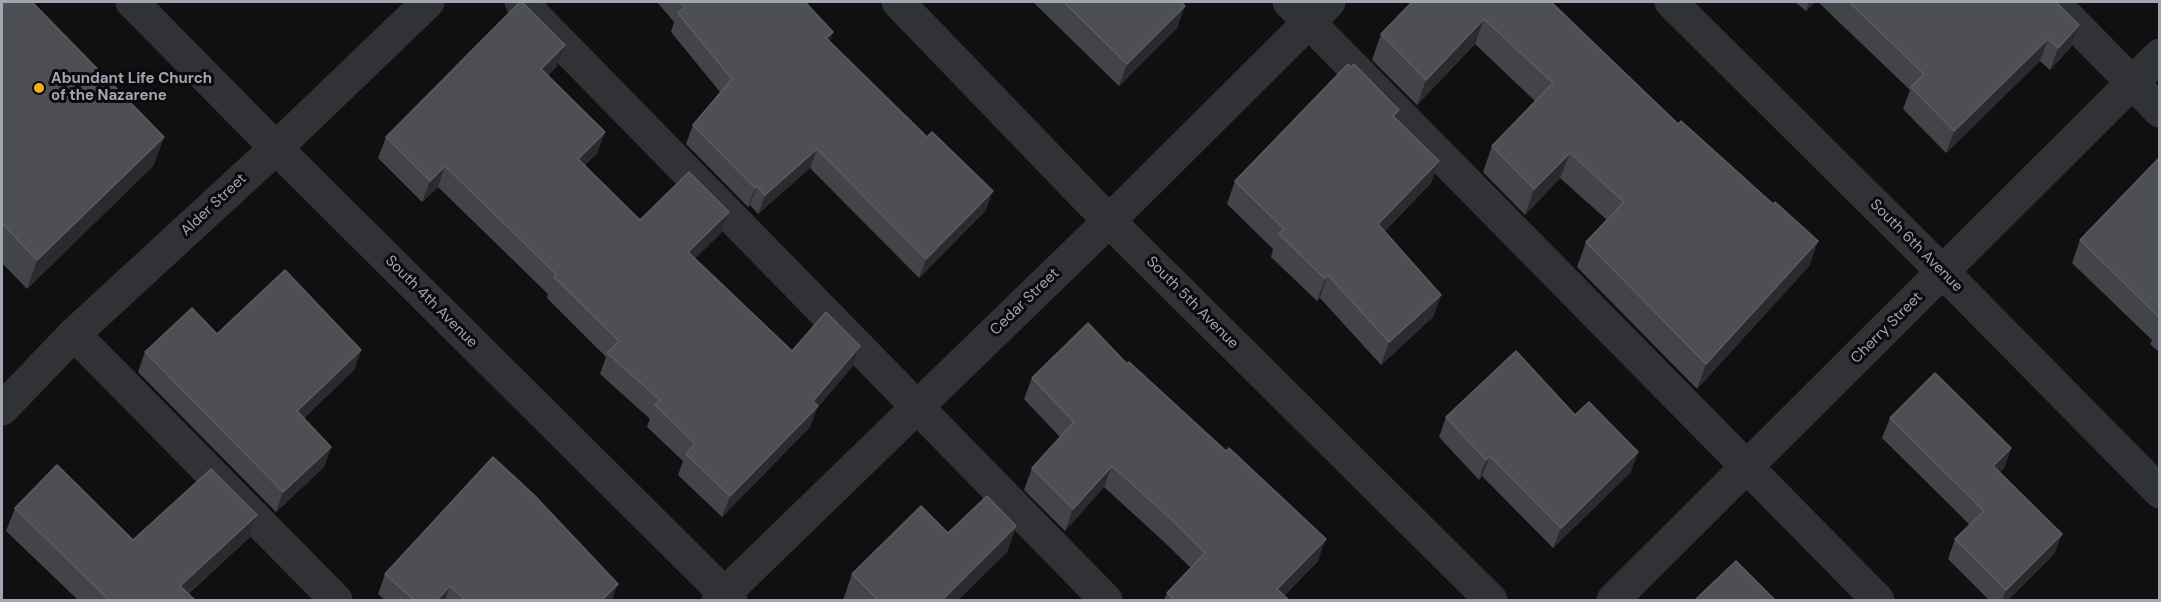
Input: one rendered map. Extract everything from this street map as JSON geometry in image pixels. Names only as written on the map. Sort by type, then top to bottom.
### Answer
[{"type":"street","name":"South 4th Avenue","points":[[132,2],[724,598]]},
{"type":"street","name":"Alder Street","points":[[2,409],[74,334],[276,148],[428,2]]},
{"type":"street","points":[[521,2],[1106,600]]},
{"type":"street","name":"South 5th Avenue","points":[[898,2],[1109,221],[1491,600]]},
{"type":"street","name":"South 6th Avenue","points":[[1671,2],[1943,272],[2160,492]]},
{"type":"street","points":[[2053,2],[2160,111]]},
{"type":"street","points":[[1309,8],[1746,468],[1878,600]]},
{"type":"street","name":"Cedar Street","points":[[724,598],[1109,221],[1309,8]]},
{"type":"street","name":"Cherry Street","points":[[1613,600],[2160,55]]},
{"type":"street","points":[[74,334],[336,600]]},
{"type":"building","name":"Abundant Life Church of the Nazarene","points":[[2,2],[32,2],[164,137],[37,260],[2,223]]},
{"type":"building","points":[[520,2],[565,45],[541,69],[605,132],[578,159],[640,220],[689,172],[729,212],[688,252],[792,351],[826,312],[860,346],[813,401],[818,406],[730,496],[686,454],[695,444],[655,405],[660,400],[607,353],[619,341],[554,277],[556,274],[445,166],[430,181],[386,137]]},
{"type":"building","points":[[680,2],[805,2],[833,32],[826,38],[927,137],[932,132],[993,191],[926,259],[817,149],[765,195],[757,186],[755,188],[693,125],[732,79],[678,13],[685,7]]},
{"type":"building","points":[[1064,2],[1181,2],[1185,6],[1127,64]]},
{"type":"building","points":[[1412,2],[1551,2],[1678,124],[1681,121],[1773,204],[1775,202],[1818,241],[1706,364],[1586,242],[1624,202],[1570,153],[1534,189],[1492,146],[1553,83],[1484,19],[1426,80],[1381,34]]},
{"type":"building","points":[[1849,2],[2056,2],[2079,25],[2058,48],[2048,39],[1954,131],[1911,87],[1924,74]]},
{"type":"building","points":[[1348,64],[1351,67],[1354,64],[1399,110],[1393,116],[1439,161],[1378,224],[1441,295],[1389,342],[1328,275],[1325,279],[1279,234],[1284,229],[1235,181]]},
{"type":"building","points":[[2160,157],[2160,318],[2080,240]]},
{"type":"building","points":[[285,270],[361,350],[297,411],[331,447],[283,492],[145,352],[192,308],[217,334]]},
{"type":"building","points":[[1088,323],[1127,364],[1129,362],[1226,451],[1229,448],[1326,539],[1277,589],[1289,600],[1175,600],[1167,593],[1205,553],[1170,518],[1112,466],[1073,509],[1032,468],[1074,422],[1032,378]]},
{"type":"building","points":[[1516,351],[1575,415],[1589,402],[1638,452],[1561,528],[1490,456],[1486,460],[1446,417]]},
{"type":"building","points":[[1935,373],[2011,448],[1993,466],[2062,534],[2006,590],[1955,539],[1984,511],[1890,418]]},
{"type":"building","points":[[493,457],[534,495],[618,584],[602,600],[465,600],[450,586],[437,600],[414,600],[385,574]]},
{"type":"building","points":[[57,465],[133,540],[211,469],[257,515],[180,586],[195,600],[109,600],[15,508]]},
{"type":"building","points":[[987,496],[1016,526],[942,600],[878,600],[852,574],[921,506],[948,533]]},
{"type":"building","points":[[1736,561],[1775,600],[1695,600]]},
{"type":"place","name":"Abundant Life Church of the Nazarene","points":[[39,88]]}]
